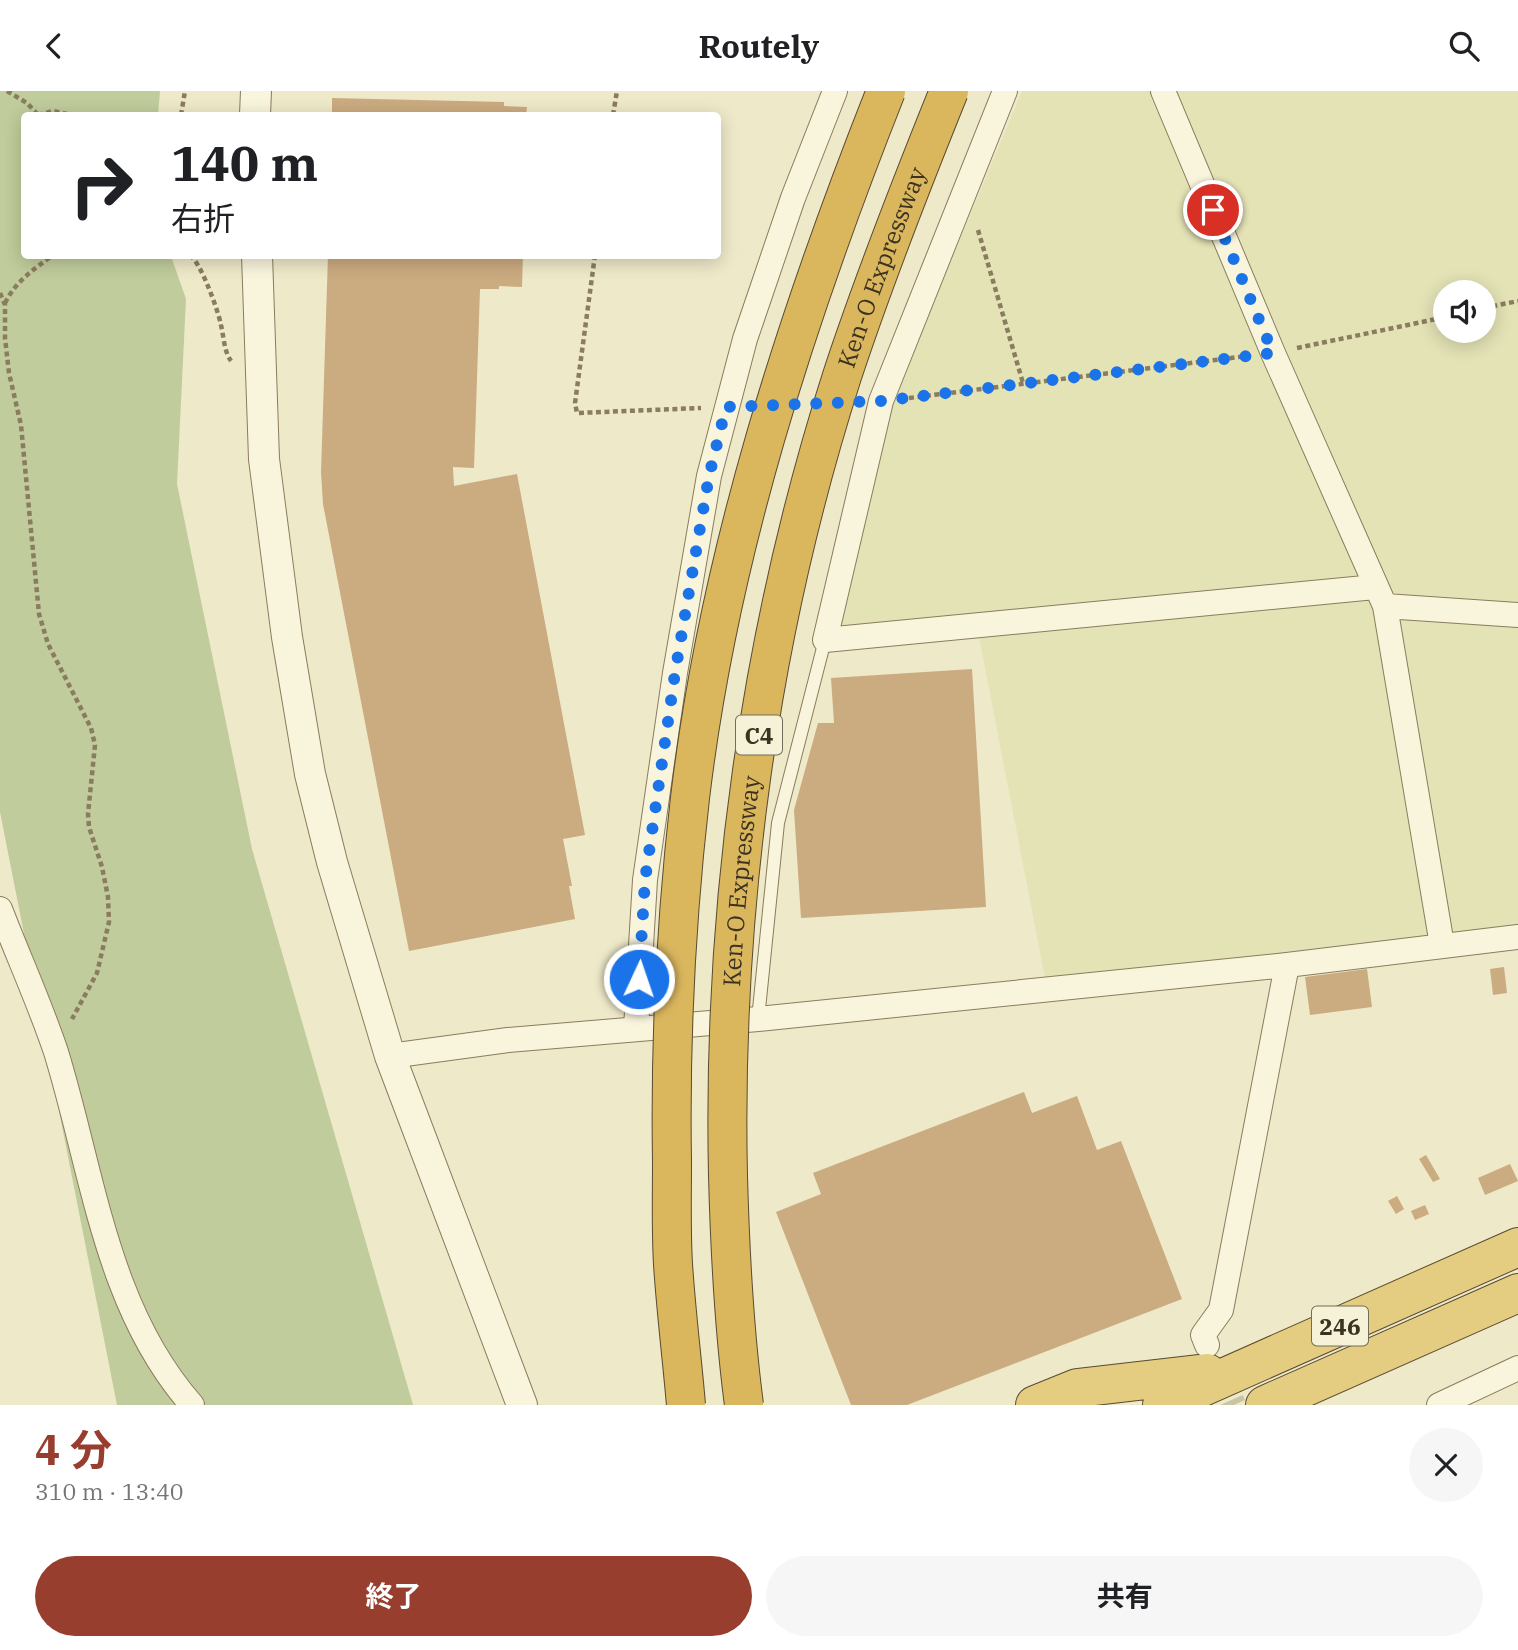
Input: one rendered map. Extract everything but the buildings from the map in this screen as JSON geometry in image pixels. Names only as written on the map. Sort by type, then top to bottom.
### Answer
[{"type":"highway","name":"C4","points":[[686,1405],[673,1261],[671,1103],[675,956],[690,797],[714,652],[747,505],[790,355],[840,208],[886,91]]},
{"type":"highway","name":"Ken-O Expressway","points":[[744,1405],[730,1251],[727,1099],[732,949],[748,796],[775,639],[803,518],[842,378],[894,226],[949,91]]},
{"type":"highway","name":"246","points":[[1162,1405],[1518,1247]]},
{"type":"highway","name":"246","points":[[1265,1405],[1518,1293]]},
{"type":"highway","points":[[1035,1405],[1077,1388],[1244,1368]]},
{"type":"street","points":[[255,112],[256,91]]},
{"type":"street","points":[[636,1028],[645,880],[673,687],[709,476],[744,339],[793,198],[835,91]]},
{"type":"street","points":[[1005,91],[881,401],[825,639],[1380,596],[1518,615]]},
{"type":"street","points":[[1163,91],[1273,353],[1380,596],[1442,946]]},
{"type":"street","points":[[257,259],[264,459],[287,637],[310,774],[332,862],[390,1056],[522,1405]]},
{"type":"street","points":[[0,909],[55,1051],[116,1270],[139,1328],[173,1384],[192,1405]]},
{"type":"street","points":[[390,1056],[508,1039],[758,1019],[1287,965],[1518,937]]},
{"type":"street","points":[[1207,1345],[1203,1335],[1221,1310],[1287,965]]},
{"type":"street","points":[[1439,1405],[1518,1368]]},
{"type":"lane","points":[[758,1019],[778,823],[825,639]]},
{"type":"path","points":[[7,91],[27,103],[35,112]]},
{"type":"path","points":[[182,112],[185,91]]},
{"type":"path","points":[[614,112],[617,91]]},
{"type":"path","points":[[959,204],[974,215],[1023,383]]},
{"type":"path","points":[[5,305],[11,291],[25,275],[47,259]]},
{"type":"path","points":[[195,259],[220,321],[227,355],[236,367],[261,368]]},
{"type":"path","points":[[594,259],[575,403],[577,413],[726,407]]},
{"type":"path","points":[[0,293],[5,305],[9,373],[21,425],[39,614],[48,645],[90,728],[95,745],[89,827],[108,897],[109,922],[97,973],[55,1051]]},
{"type":"path","points":[[1496,306],[1518,301]]},
{"type":"path","points":[[881,401],[1273,353],[1433,320]]},
{"type":"green space","points":[[0,91],[160,91],[158,112],[21,112],[21,259],[172,259],[186,299],[177,484],[252,849],[413,1405],[117,1405],[0,812]]},
{"type":"green space","points":[[1022,91],[1518,91],[1518,928],[1045,978],[976,621],[833,634],[897,390]]},
{"type":"tunnel","points":[[1217,1367],[1234,1405]]},
{"type":"route","points":[[639,979],[645,880],[675,673],[709,476],[726,407],[881,401],[1273,353],[1213,210]]}]
